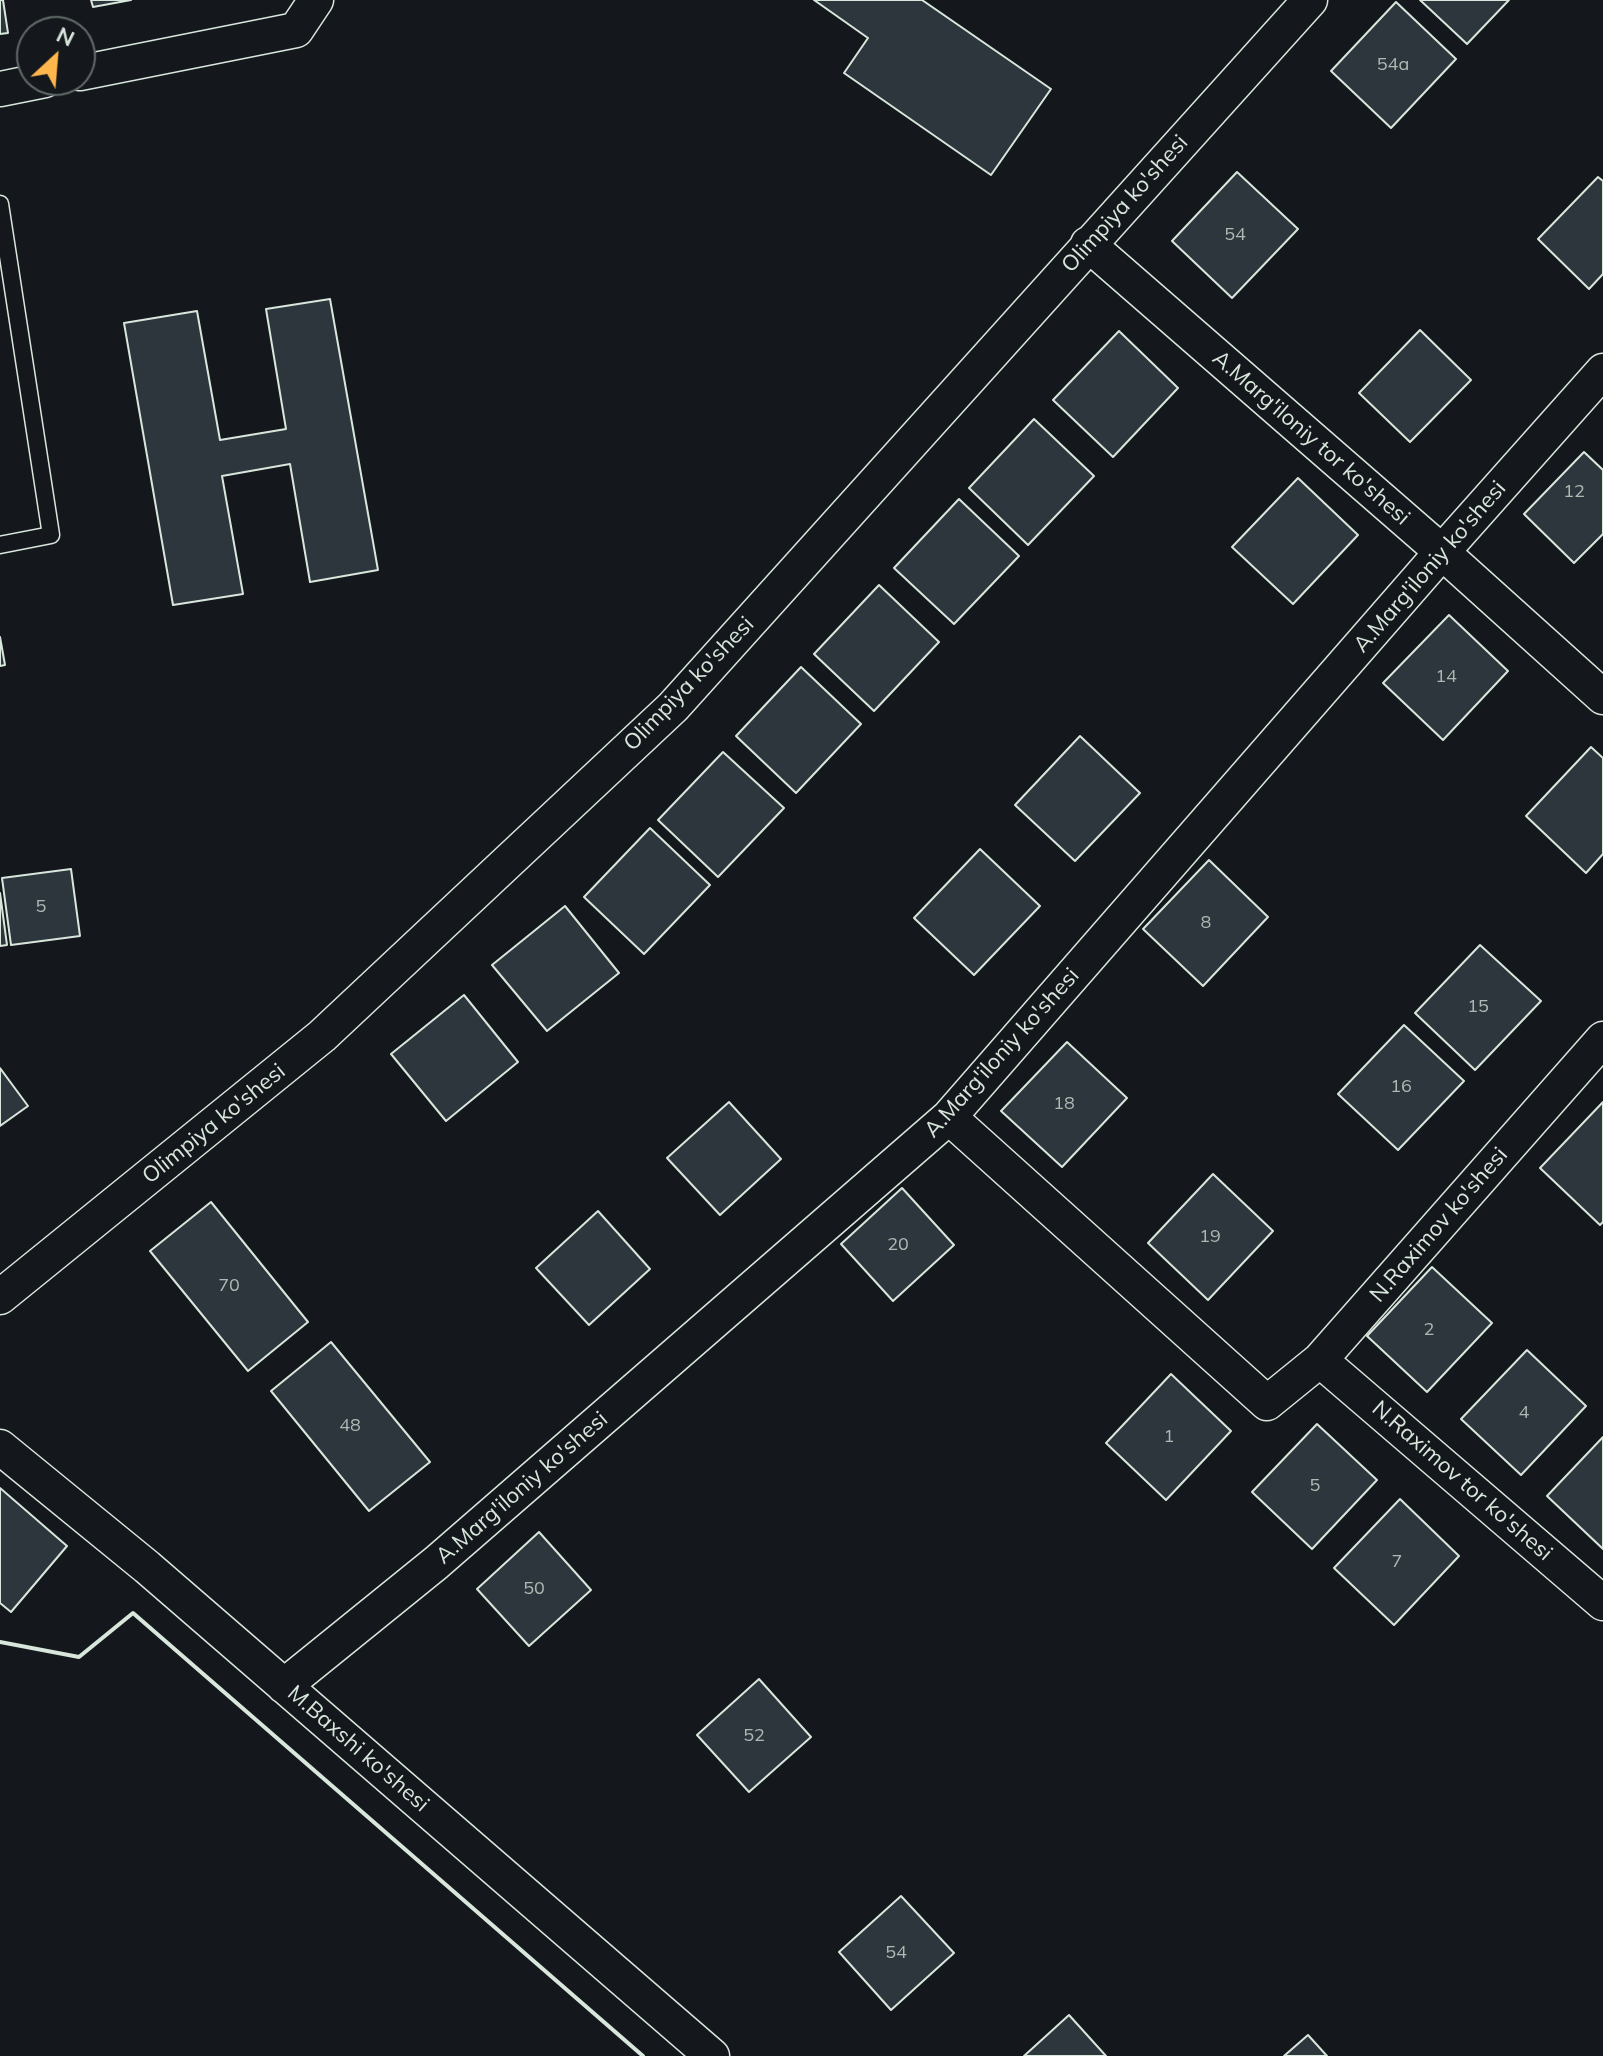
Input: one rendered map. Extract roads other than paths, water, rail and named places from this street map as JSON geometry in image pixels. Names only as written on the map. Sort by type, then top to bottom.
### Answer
[{"type":"street","points":[[96,70],[296,30],[316,0]]},
{"type":"street","name":"Olimpiya ko'shesi","points":[[0,1297],[322,1036],[673,707],[1310,0]]},
{"type":"street","name":"A.Marg'iloniy tor ko'shesi","points":[[1088,244],[1442,552],[1603,697]]},
{"type":"street","name":"A.Marg'iloniy ko'shesi","points":[[284,1686],[436,1563],[949,1117],[1603,371]]},
{"type":"street","name":"N.Raximov ko'shesi","points":[[949,1117],[1267,1403],[1320,1360],[1603,1039]]},
{"type":"street","name":"N.Raximov tor ko'shesi","points":[[1320,1360],[1603,1603]]},
{"type":"street","name":"M.Baxshi ko'shesi","points":[[0,1447],[147,1567],[712,2056]]},
{"type":"lane","points":[[0,204],[51,535],[0,545]]}]
